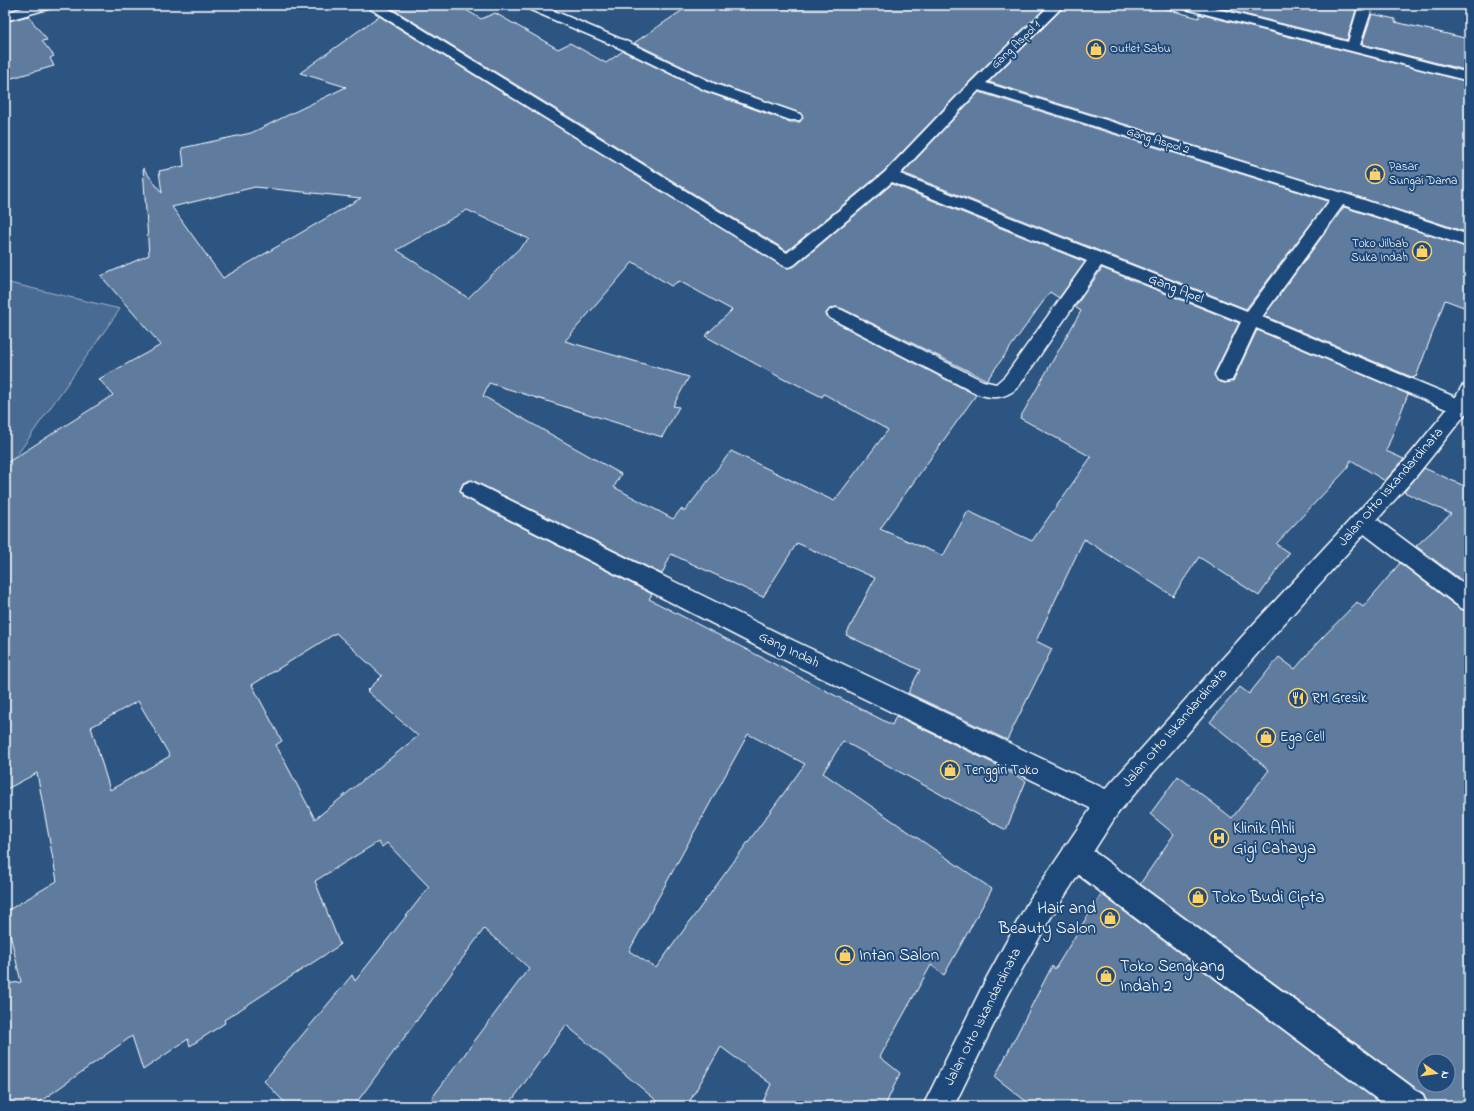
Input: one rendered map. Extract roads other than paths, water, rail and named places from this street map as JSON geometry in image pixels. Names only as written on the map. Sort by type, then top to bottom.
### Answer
[{"type":"street","points":[[5,17],[46,5]]},
{"type":"street","name":"Gang Aspol 1","points":[[374,5],[788,261],[890,176],[976,85],[1057,5]]},
{"type":"street","points":[[1187,5],[1469,77]]},
{"type":"street","points":[[1353,47],[1366,5]]},
{"type":"street","name":"Gang Aspol 2","points":[[976,85],[1340,198],[1469,241]]},
{"type":"street","name":"Gang Apel","points":[[890,176],[1251,319],[1464,399]]},
{"type":"street","points":[[1225,375],[1251,319],[1340,198]]},
{"type":"street","points":[[836,314],[976,386],[993,392],[1000,391],[1012,381],[1098,258]]},
{"type":"street","name":"Jalan Otto Iskandardinata","points":[[938,1106],[997,987],[1038,912],[1109,804],[1250,644],[1410,469],[1464,399]]},
{"type":"street","name":"Gang Indah","points":[[471,490],[778,645],[1109,804]]},
{"type":"street","points":[[1363,520],[1469,601]]},
{"type":"street","points":[[1075,855],[1412,1106]]},
{"type":"lane","points":[[530,5],[626,46],[710,87],[795,117]]},
{"type":"place","name":"Outlet Sabu","points":[[1096,49]]},
{"type":"place","name":"Pasar Sungai Dama","points":[[1375,174]]},
{"type":"place","name":"Toko Jilbab Suka Indah","points":[[1422,251]]},
{"type":"place","name":"RM Gresik","points":[[1298,698]]},
{"type":"place","name":"Ega Cell","points":[[1266,737]]},
{"type":"place","name":"Tenggiri Toko","points":[[950,770]]},
{"type":"place","name":"Klinik Ahli Gigi Cahaya","points":[[1219,838]]},
{"type":"place","name":"Toko Budi Cipta","points":[[1198,897]]},
{"type":"place","name":"Hair and Beauty Salon","points":[[1110,918]]},
{"type":"place","name":"Intan Salon","points":[[845,955]]},
{"type":"place","name":"Toko Sengkang Indah 2","points":[[1106,976]]}]
